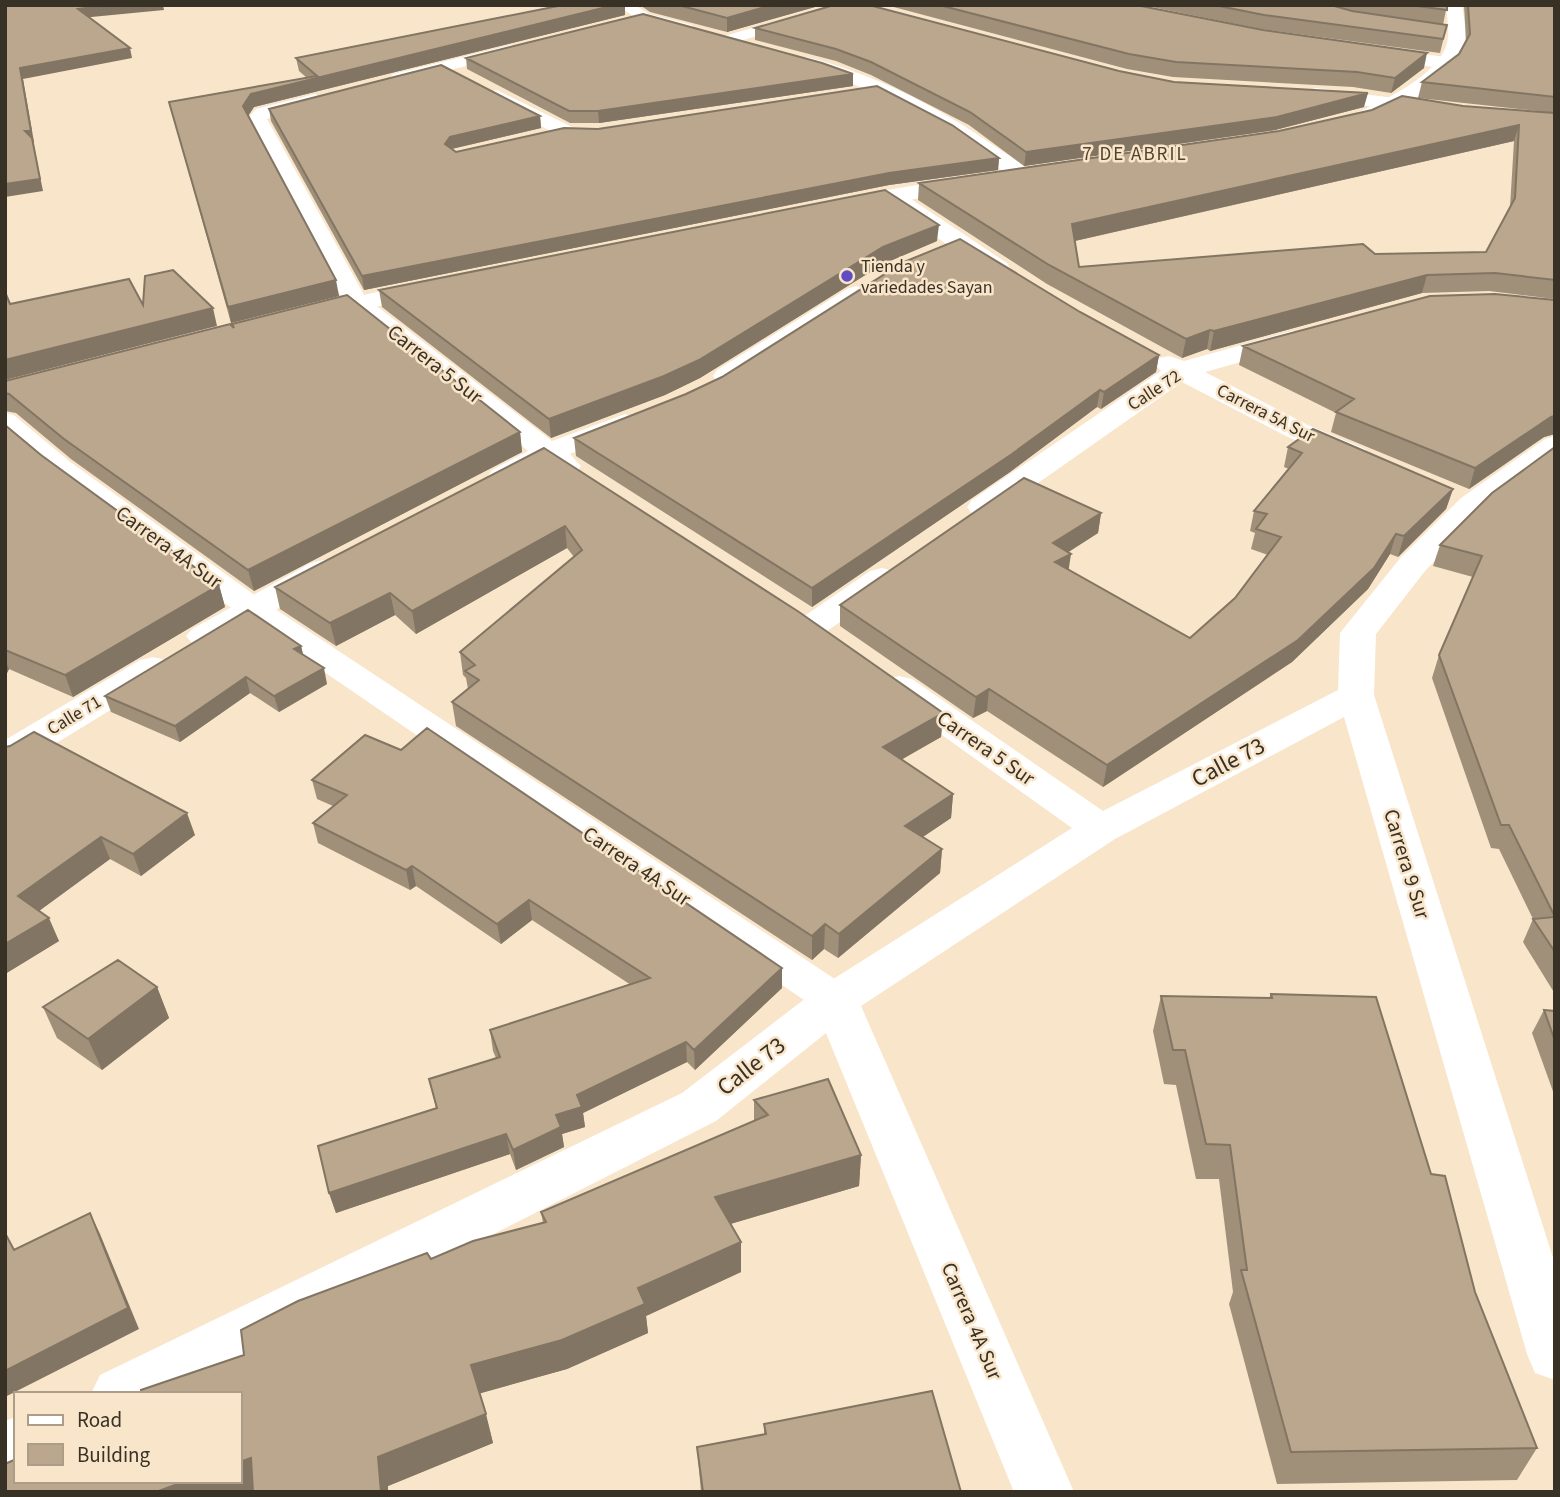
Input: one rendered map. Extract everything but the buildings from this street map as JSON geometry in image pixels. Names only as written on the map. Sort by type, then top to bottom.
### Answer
[{"type":"street","points":[[1334,125],[1361,118],[1395,103],[1446,63],[1455,47],[1449,33],[1454,5]]},
{"type":"street","points":[[1359,51],[1446,63]]},
{"type":"street","points":[[1293,93],[1446,111]]},
{"type":"street","points":[[821,209],[889,195],[1050,171]]},
{"type":"street","points":[[889,195],[958,244],[1025,284]]},
{"type":"street","points":[[926,258],[958,244]]},
{"type":"street","points":[[699,392],[881,278]]},
{"type":"street","points":[[289,319],[356,302],[452,283]]},
{"type":"street","name":"Carrera 5 Sur","points":[[356,302],[547,453],[593,483]]},
{"type":"street","name":"Calle 72","points":[[957,525],[1181,370],[1315,333]]},
{"type":"street","name":"Carrera 5A Sur","points":[[1145,350],[1298,431],[1373,463]]},
{"type":"street","points":[[473,492],[547,453],[650,413]]},
{"type":"street","name":"Carrera 9 Sur","points":[[1555,445],[1459,500],[1358,634],[1356,695],[1555,1354]]},
{"type":"street","name":"Calle 71","points":[[5,757],[252,608],[350,556]]},
{"type":"street","points":[[812,626],[901,564]]},
{"type":"street","name":"Carrera 5 Sur","points":[[879,673],[1101,829]]},
{"type":"street","name":"Calle 73","points":[[124,1392],[699,1107],[835,1000],[1101,829],[1356,695]]},
{"type":"street","name":"Carrera 4A Sur","points":[[835,1000],[1044,1492]]},
{"type":"lane","points":[[624,5],[644,17],[765,50]]},
{"type":"lane","points":[[715,37],[858,6]]},
{"type":"lane","points":[[617,24],[644,17]]},
{"type":"lane","points":[[380,83],[525,47]]},
{"type":"lane","points":[[791,57],[829,68],[879,89],[960,131],[1023,174]]},
{"type":"lane","points":[[445,67],[565,131]]},
{"type":"lane","points":[[848,95],[879,89]]},
{"type":"lane","name":"Carrera 5 Sur","points":[[327,96],[262,113],[257,118],[356,302]]},
{"type":"lane","points":[[538,138],[565,131],[587,132]]},
{"type":"lane","name":"Carrera 4A Sur","points":[[5,421],[59,467],[252,608],[835,1000]]},
{"type":"place","name":"Tienda y variedades Sayan","points":[[847,276]]},
{"type":"district","name":"7 DE ABRIL","points":[[1135,153]]}]
